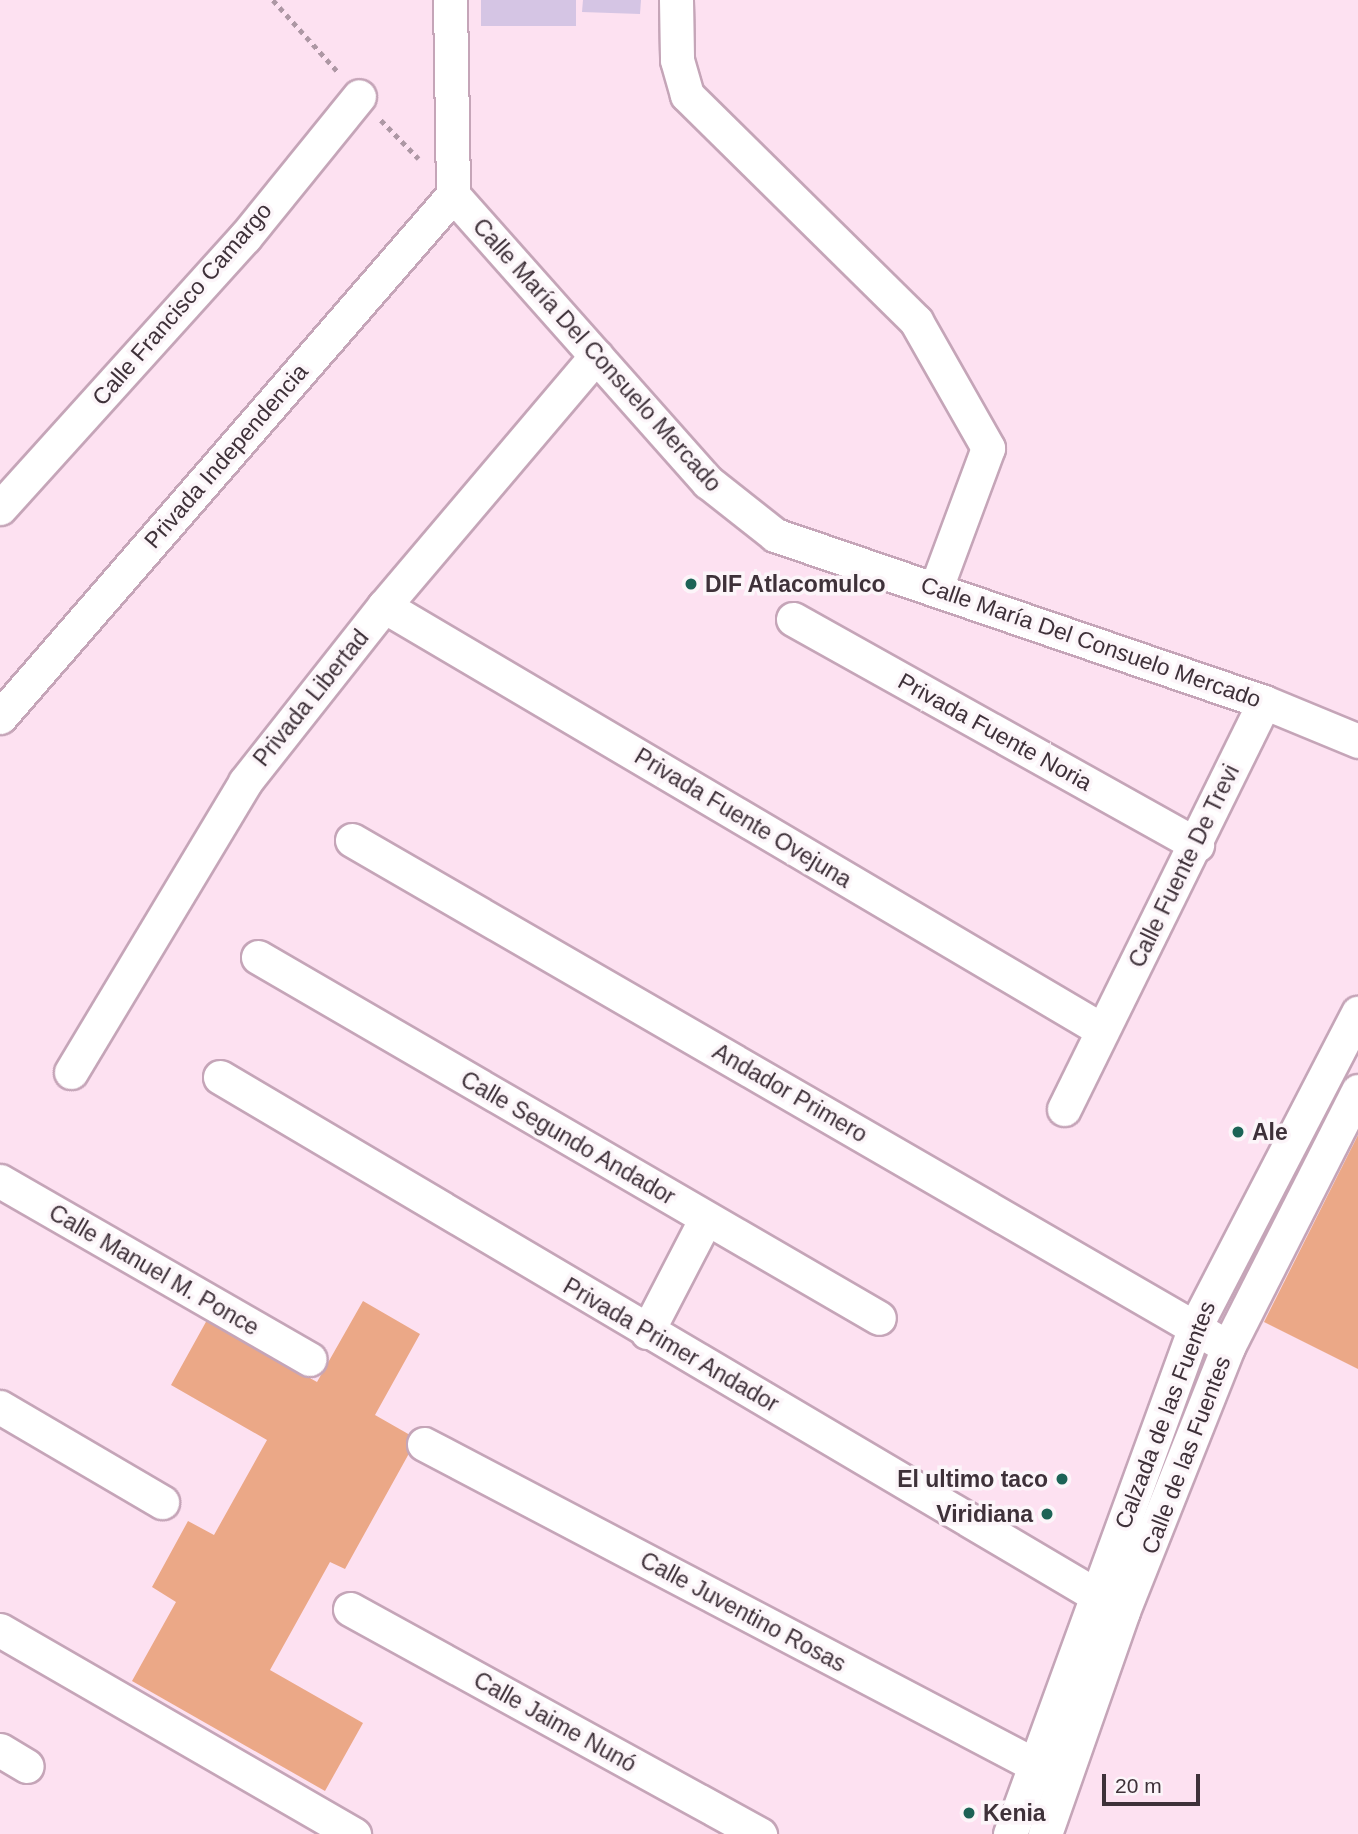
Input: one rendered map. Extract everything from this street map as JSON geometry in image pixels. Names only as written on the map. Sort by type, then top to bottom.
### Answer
[{"type":"street","points":[[450,0],[453,195]]},
{"type":"street","points":[[676,0],[677,60],[687,95],[916,321],[988,448],[936,588]]},
{"type":"street","name":"Calle Francisco Camargo","points":[[0,508],[245,237],[359,96]]},
{"type":"street","name":"Calle María Del Consuelo Mercado","points":[[453,195],[708,482],[775,535],[1264,702],[1358,741]]},
{"type":"street","name":"Privada Independencia","points":[[0,717],[453,195]]},
{"type":"street","name":"Privada Libertad","points":[[71,1072],[245,782],[384,607],[596,356]]},
{"type":"street","name":"Privada Fuente Ovejuna","points":[[384,607],[1102,1030]]},
{"type":"street","name":"Privada Fuente Noria","points":[[793,619],[1197,845]]},
{"type":"street","name":"Calle Fuente De Trevi","points":[[1064,1109],[1197,845],[1264,702]]},
{"type":"street","name":"Andador Primero","points":[[352,840],[1228,1347]]},
{"type":"street","name":"Calle Segundo Andador","points":[[258,957],[879,1318]]},
{"type":"street","name":"Calzada de las Fuentes","points":[[1010,1834],[1032,1764],[1094,1593],[1195,1327],[1358,1013]]},
{"type":"street","name":"Privada Primer Andador","points":[[220,1077],[647,1332],[1123,1611]]},
{"type":"street","name":"Calle de las Fuentes","points":[[1045,1834],[1123,1611],[1228,1347],[1358,1091]]},
{"type":"street","name":"Calle Manuel M. Ponce","points":[[0,1181],[309,1359]]},
{"type":"street","points":[[647,1332],[706,1217]]},
{"type":"street","points":[[0,1406],[162,1502]]},
{"type":"street","name":"Calle Juventino Rosas","points":[[424,1444],[1062,1780]]},
{"type":"street","name":"Calle Jaime Nunó","points":[[350,1609],[760,1834]]},
{"type":"street","points":[[0,1630],[354,1834]]},
{"type":"shaded area","points":[[1358,1135],[1358,1369],[1264,1322]]},
{"type":"shaded area","points":[[363,1301],[420,1334],[375,1415],[417,1439],[345,1569],[330,1562],[270,1670],[363,1723],[325,1791],[132,1681],[176,1602],[152,1587],[188,1521],[214,1535],[267,1440],[171,1385],[207,1320],[317,1382]]},
{"type":"building","points":[[481,0],[576,0],[576,26],[481,26]]},
{"type":"building","points":[[583,0],[641,0],[640,14],[582,12]]},
{"type":"place","name":"DIF Atlacomulco","points":[[691,584]]},
{"type":"place","name":"Ale","points":[[1238,1132]]},
{"type":"place","name":"El ultimo taco","points":[[1062,1479]]},
{"type":"place","name":"Viridiana","points":[[1047,1514]]},
{"type":"place","name":"Kenia","points":[[969,1813]]}]
